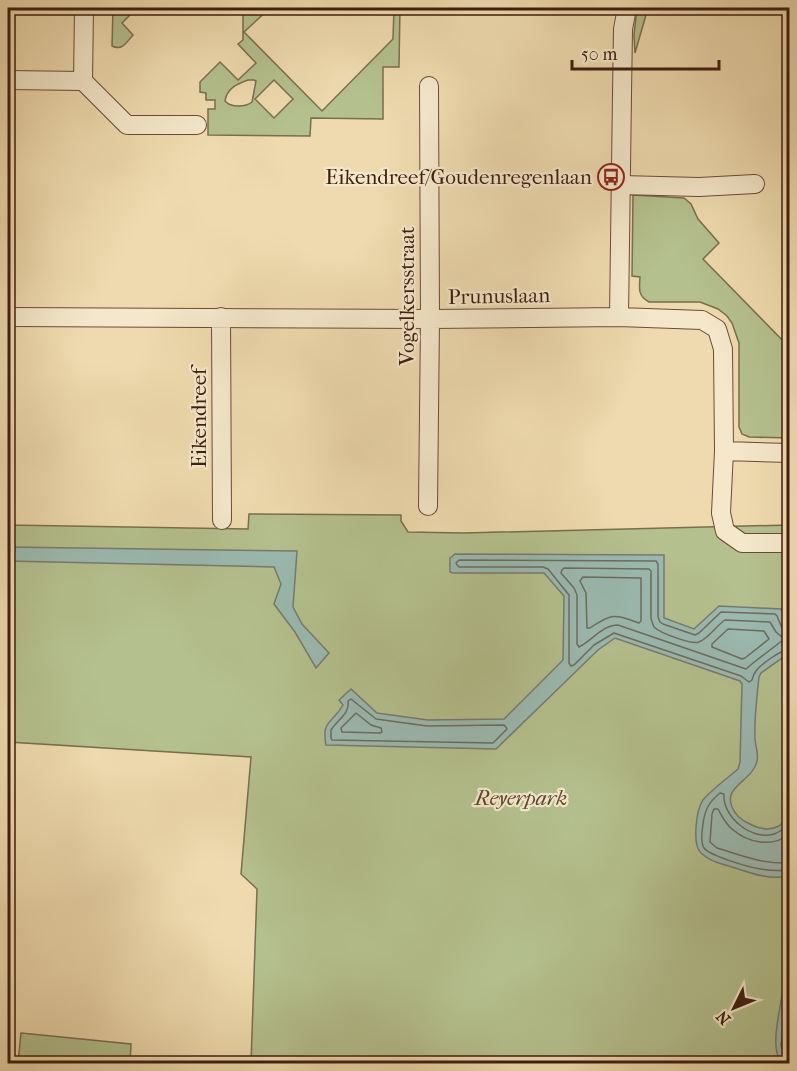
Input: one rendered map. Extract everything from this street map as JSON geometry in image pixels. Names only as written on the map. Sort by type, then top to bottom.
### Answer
[{"type":"street","points":[[83,81],[84,8]]},
{"type":"street","points":[[619,317],[623,29],[627,8]]},
{"type":"street","points":[[8,80],[83,81],[127,125],[197,125]]},
{"type":"street","name":"Vogelkersstraat","points":[[428,506],[429,86]]},
{"type":"street","points":[[621,185],[699,187],[755,184]]},
{"type":"street","name":"Prunuslaan","points":[[8,316],[430,319],[619,317],[702,320],[717,329],[723,349],[722,513],[725,531],[742,543],[789,543]]},
{"type":"street","name":"Eikendreef","points":[[221,316],[222,520]]},
{"type":"street","points":[[724,451],[789,453]]},
{"type":"green space","points":[[113,8],[137,8],[122,23],[133,35],[119,48],[112,46]]},
{"type":"green space","points":[[243,8],[270,8],[244,32],[322,111],[393,39],[394,8],[400,8],[399,67],[383,67],[383,119],[311,118],[310,136],[208,135],[208,109],[215,109],[215,100],[206,100],[206,93],[200,92],[200,82],[220,62],[238,80],[256,63],[238,44],[243,40]],"holes":[[[248,80],[256,81],[252,102],[238,106],[225,101],[230,90]],[[274,80],[293,99],[274,118],[255,99]]]},
{"type":"green space","points":[[637,8],[648,8],[635,53],[634,35]]},
{"type":"green space","points":[[633,195],[684,198],[691,204],[698,219],[719,243],[703,259],[789,347],[789,438],[749,437],[742,434],[739,427],[739,343],[727,316],[718,309],[700,302],[649,302],[641,295],[640,277],[632,276]]},
{"type":"green space","name":"Reyerpark","points":[[249,514],[401,515],[401,521],[408,532],[464,533],[789,525],[789,1063],[251,1063],[257,889],[241,874],[251,757],[8,742],[8,525],[248,529]]},
{"type":"green space","points":[[21,1033],[131,1044],[130,1063],[18,1063]]},
{"type":"water","points":[[8,547],[297,551],[293,607],[302,624],[329,653],[316,668],[295,632],[274,604],[281,584],[274,567],[8,561]]},
{"type":"water","points":[[455,554],[664,555],[664,618],[694,629],[719,606],[781,609],[789,631],[789,653],[761,673],[759,677],[755,723],[757,761],[750,774],[735,788],[730,800],[738,816],[759,828],[775,828],[789,817],[789,876],[762,876],[748,872],[708,859],[698,849],[697,819],[703,800],[738,769],[740,762],[742,684],[740,681],[615,638],[598,650],[496,749],[326,745],[327,726],[343,705],[339,700],[351,689],[377,713],[428,720],[504,719],[563,660],[564,596],[544,573],[453,573],[450,572],[450,558]]},
{"type":"water","points":[[789,989],[789,1063],[782,1063],[776,1049],[776,1030],[782,994]]},
{"type":"place","name":"Eikendreef/Goudenregenlaan","points":[[611,177]]}]
